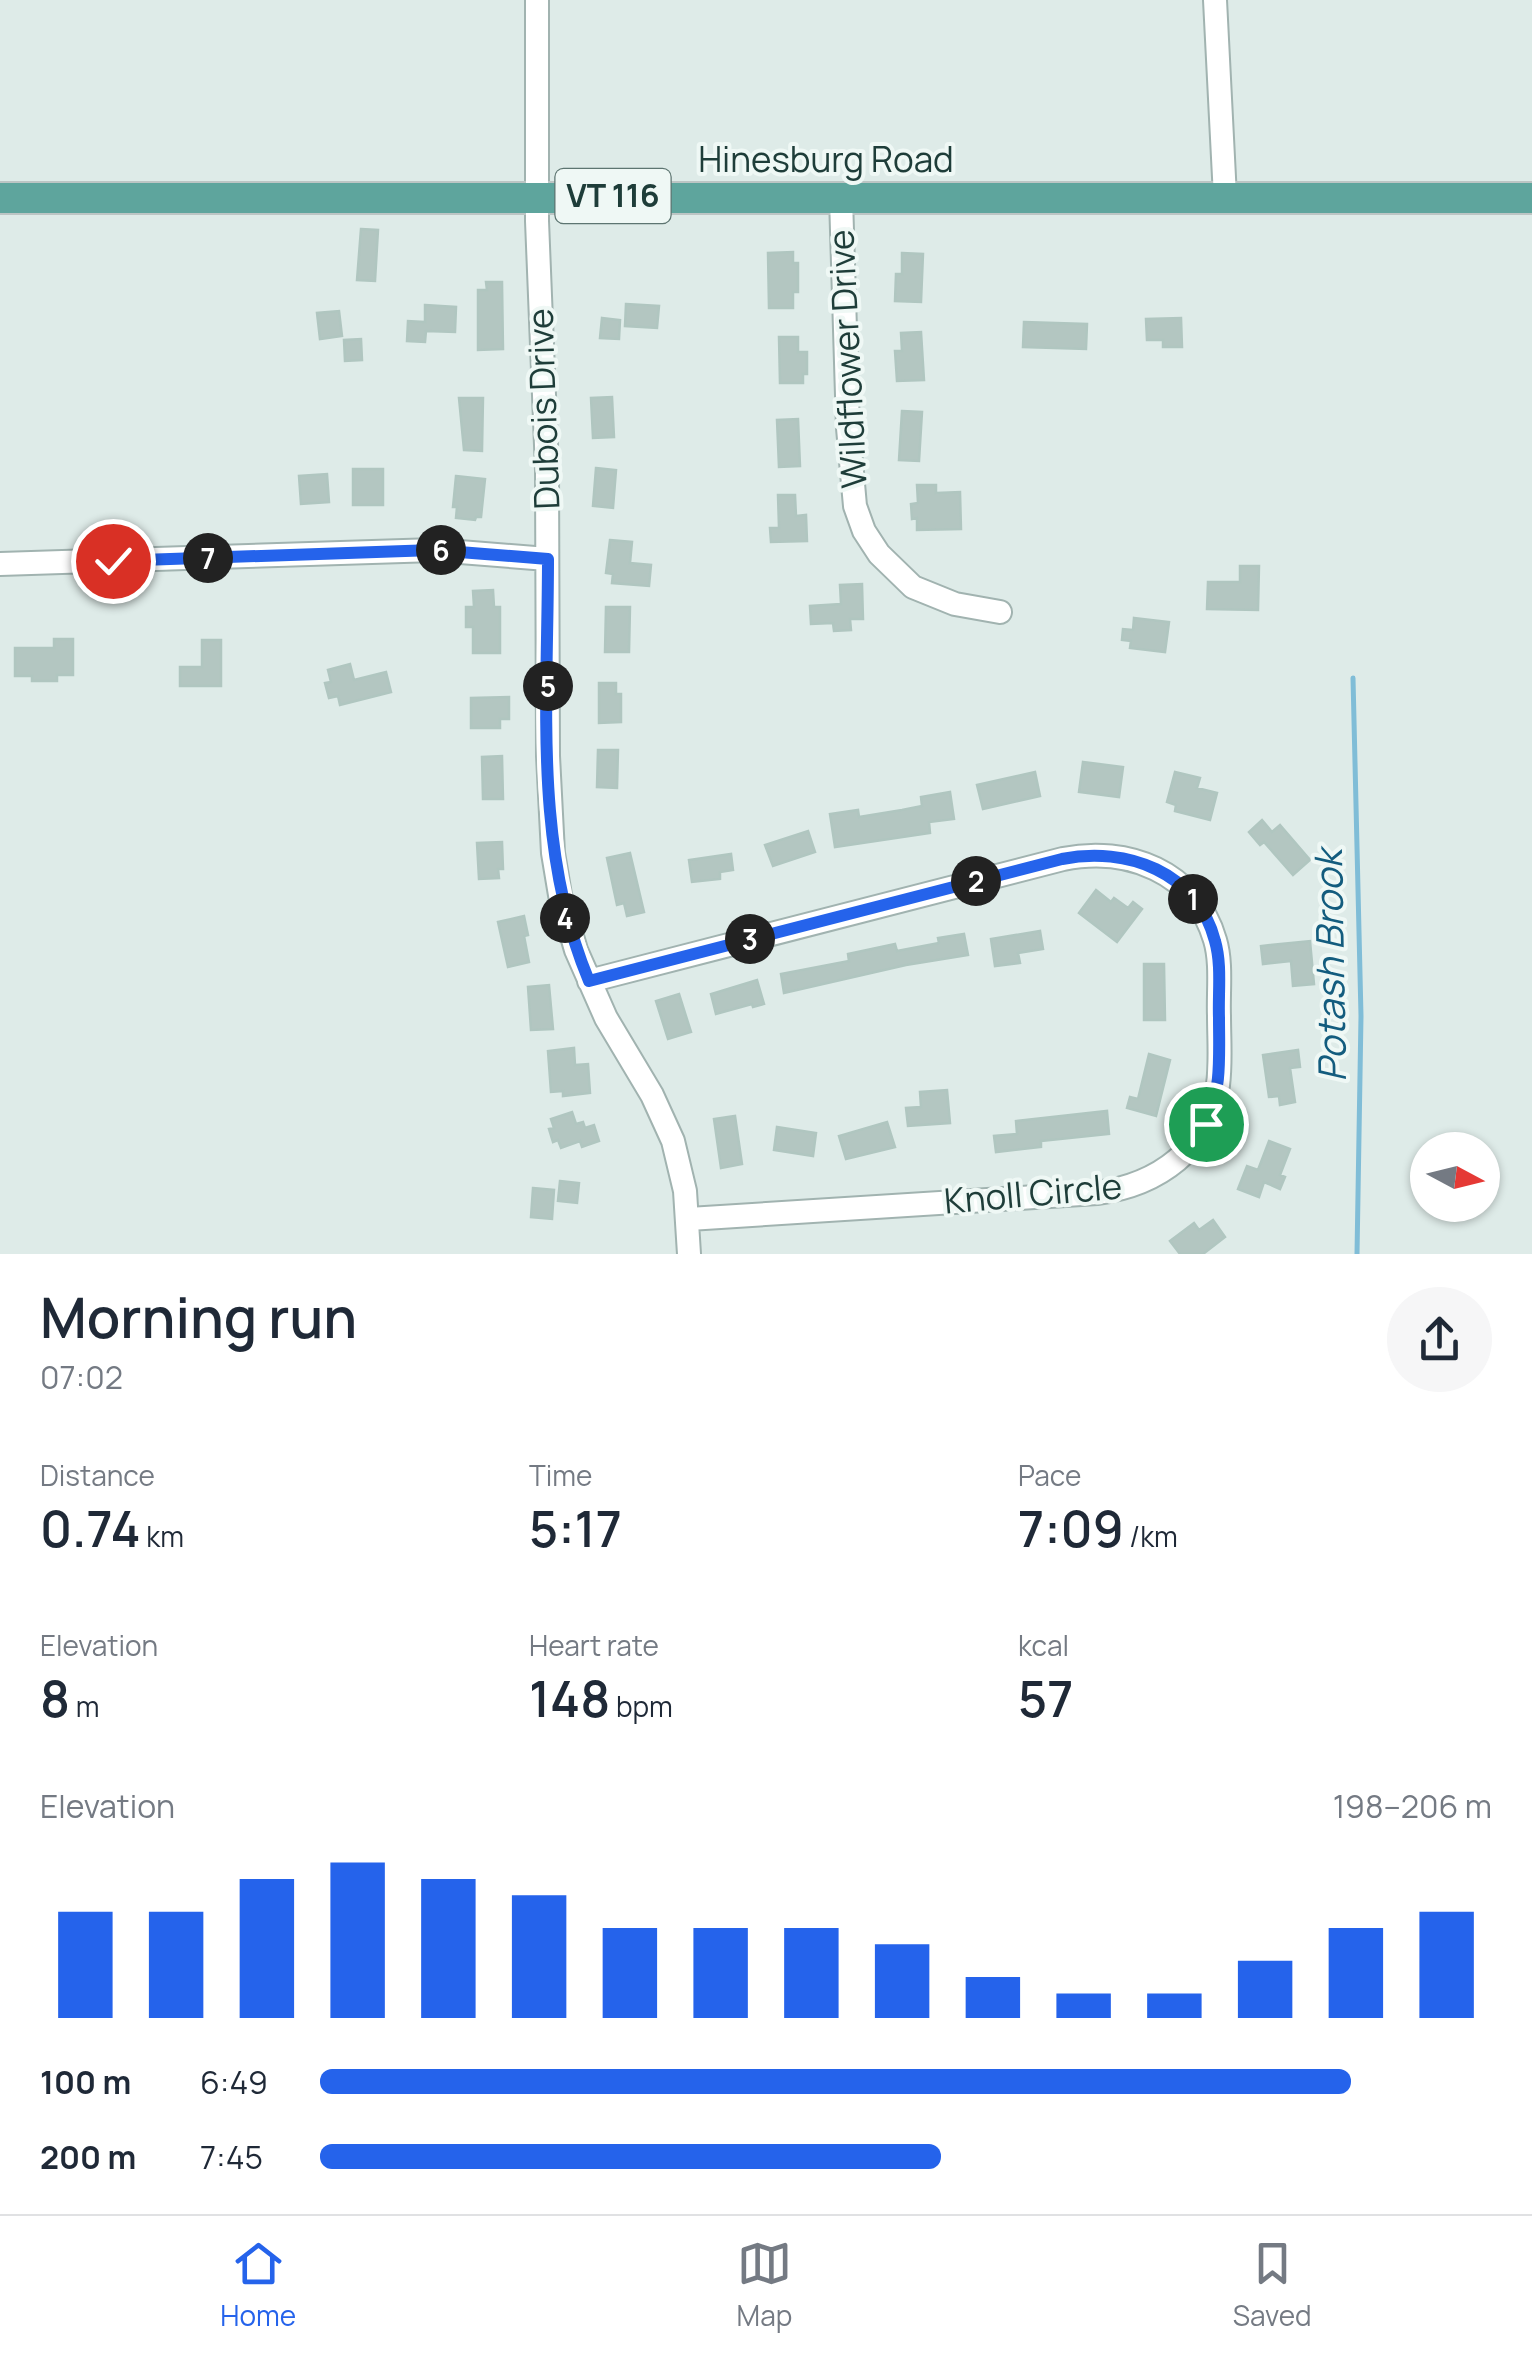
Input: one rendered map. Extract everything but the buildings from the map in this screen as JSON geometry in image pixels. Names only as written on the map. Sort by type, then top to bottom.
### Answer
[{"type":"main road","name":"Hinesburg Road","points":[[0,198],[1532,198]]},
{"type":"street","name":"Dubois Drive","points":[[537,0],[552,853],[566,921],[589,981],[664,1119],[679,1164],[689,1219],[689,1254]]},
{"type":"street","points":[[1215,0],[1226,197]]},
{"type":"street","name":"Wildflower Drive","points":[[841,198],[848,428],[855,506],[864,531],[879,554],[914,587],[955,604],[1000,612]]},
{"type":"street","points":[[0,564],[434,550],[548,559]]},
{"type":"street","name":"Knoll Circle","points":[[589,981],[1090,854],[1130,858],[1166,873],[1192,898],[1211,930],[1218,963],[1217,1091],[1200,1135],[1155,1177],[1132,1187],[1097,1193],[689,1219]]},
{"type":"waterway","name":"Potash Brook","points":[[1353,678],[1361,1016],[1357,1254]]},
{"type":"route","points":[[113,561],[434,550],[548,559],[552,853],[566,921],[589,981],[1062,859],[1116,855],[1155,867],[1192,898],[1215,940],[1219,1079],[1206,1124]]}]
